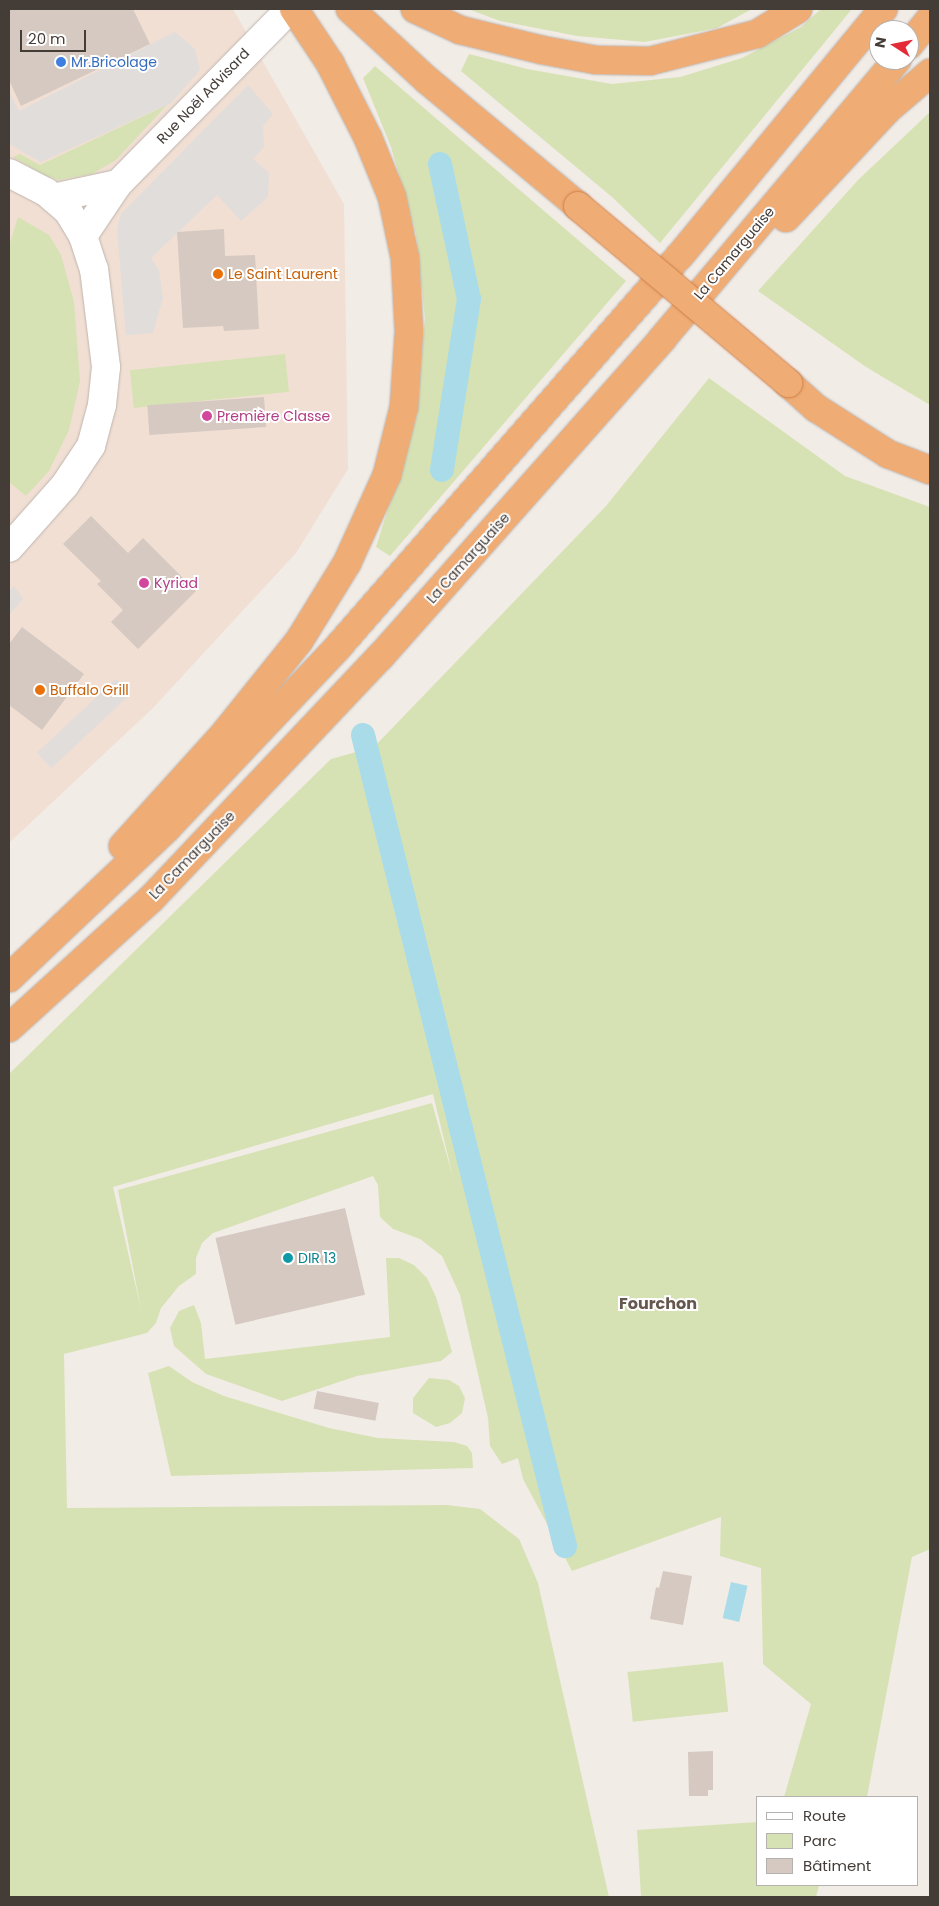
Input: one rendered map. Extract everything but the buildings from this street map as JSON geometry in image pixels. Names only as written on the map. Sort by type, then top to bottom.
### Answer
[{"type":"highway","points":[[350,9],[427,80],[816,408],[888,454],[930,470]]},
{"type":"highway","points":[[415,9],[460,30],[542,50],[596,60],[650,61],[757,34],[798,9]]},
{"type":"highway","points":[[9,978],[168,827],[338,647],[683,252],[884,9]]},
{"type":"highway","points":[[919,32],[930,18]]},
{"type":"highway","points":[[9,974],[225,733],[299,641],[347,563],[387,475],[404,407],[409,331],[406,258],[392,197],[368,138],[301,19]]},
{"type":"highway","name":"La Camarguaise","points":[[9,1028],[151,899],[381,656],[662,339],[889,70]]},
{"type":"highway","points":[[662,339],[744,264],[887,110],[930,73]]},
{"type":"street","name":"Rue Noël Advisard","points":[[83,236],[118,184],[290,9]]},
{"type":"street","points":[[9,173],[53,198],[68,211],[83,236],[94,269],[105,347],[102,405],[91,446],[65,485],[9,548]]},
{"type":"street","points":[[53,198],[118,184]]},
{"type":"shaded area","points":[[9,9],[233,9],[344,204],[348,469],[296,553],[153,708],[9,843]]},
{"type":"shaded area","points":[[175,32],[195,49],[200,70],[171,103],[41,162],[9,144],[9,91],[19,111]]},
{"type":"shaded area","points":[[248,85],[273,114],[263,126],[264,147],[253,159],[269,173],[268,197],[241,221],[217,195],[151,258],[159,271],[163,298],[153,333],[126,335],[117,229],[121,214]]},
{"type":"shaded area","points":[[14,586],[23,599],[9,615],[9,592]]},
{"type":"shaded area","points":[[116,679],[130,694],[51,768],[37,753]]},
{"type":"green space","points":[[468,9],[752,9],[717,28],[645,42],[577,36],[500,21]]},
{"type":"green space","points":[[821,9],[852,9],[660,243],[612,197],[461,71],[469,54],[527,69],[612,84],[680,77],[742,58],[801,27]]},
{"type":"green space","points":[[375,66],[626,281],[390,556],[376,547],[417,416],[425,318],[416,234],[391,147],[363,78]]},
{"type":"green space","points":[[167,105],[116,160],[92,174],[59,180],[44,175],[13,157],[20,154],[40,165]]},
{"type":"green space","points":[[930,112],[930,405],[866,367],[758,291],[858,180]]},
{"type":"green space","points":[[18,217],[49,235],[61,255],[74,302],[80,381],[69,430],[49,471],[26,496],[9,482],[9,246]]},
{"type":"green space","points":[[285,354],[289,392],[134,408],[130,370]]},
{"type":"green space","points":[[709,378],[845,476],[930,507],[930,1549],[912,1557],[867,1796],[784,1796],[811,1704],[763,1664],[761,1568],[720,1556],[721,1517],[572,1571],[523,1479],[518,1458],[502,1464],[490,1446],[488,1418],[460,1295],[442,1256],[420,1239],[393,1229],[380,1217],[378,1185],[373,1176],[213,1233],[202,1243],[196,1258],[196,1274],[179,1286],[161,1308],[156,1323],[147,1333],[64,1354],[67,1508],[447,1505],[480,1509],[519,1539],[538,1583],[609,1897],[9,1897],[9,1074],[331,759],[374,747],[606,506]],"holes":[[[433,1094],[453,1177],[432,1103],[118,1190],[141,1309],[113,1187]]]},
{"type":"green space","points":[[386,1258],[399,1258],[414,1265],[427,1278],[436,1297],[452,1352],[441,1361],[357,1376],[282,1401],[206,1374],[174,1346],[170,1328],[179,1311],[194,1305],[201,1323],[205,1359],[390,1337]]},
{"type":"green space","points":[[169,1366],[192,1382],[224,1396],[329,1428],[378,1438],[454,1442],[467,1446],[472,1453],[473,1468],[171,1476],[148,1373]]},
{"type":"green space","points":[[429,1378],[449,1380],[459,1386],[465,1398],[462,1413],[450,1423],[436,1427],[413,1413],[413,1398]]},
{"type":"green space","points":[[723,1662],[728,1712],[633,1722],[628,1672]]},
{"type":"green space","points":[[756,1822],[756,1886],[819,1886],[816,1897],[641,1897],[637,1830]]},
{"type":"water","points":[[731,1582],[748,1586],[739,1622],[723,1618]]},
{"type":"waterway","points":[[440,164],[469,299],[442,470]]},
{"type":"waterway","points":[[363,735],[565,1546]]},
{"type":"place","name":"Mr.Bricolage","points":[[61,62]]},
{"type":"place","name":"Le Saint Laurent","points":[[218,274]]},
{"type":"place","name":"Première Classe","points":[[207,416]]},
{"type":"place","name":"Kyriad","points":[[144,583]]},
{"type":"place","name":"Buffalo Grill","points":[[40,690]]},
{"type":"place","name":"DIR 13","points":[[288,1258]]},
{"type":"district","name":"Fourchon","points":[[658,1304]]}]
